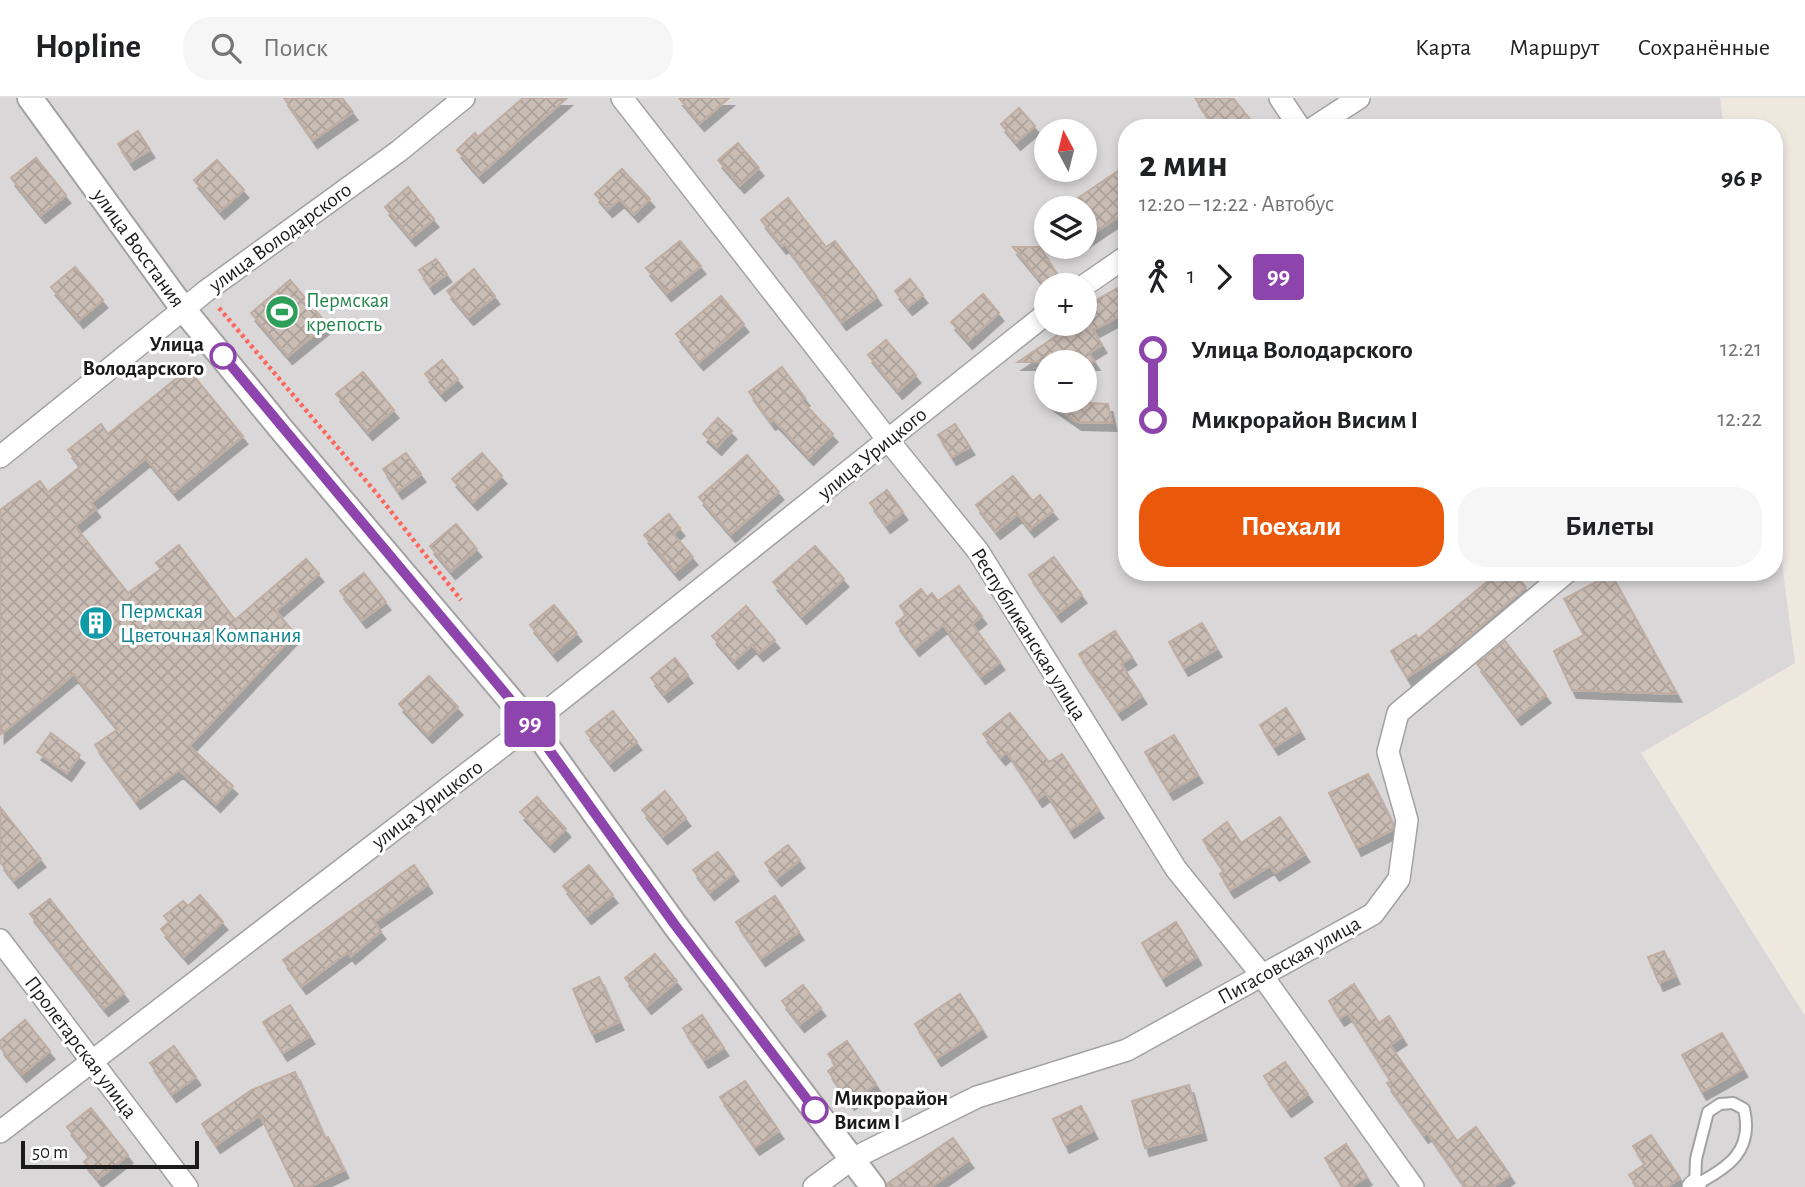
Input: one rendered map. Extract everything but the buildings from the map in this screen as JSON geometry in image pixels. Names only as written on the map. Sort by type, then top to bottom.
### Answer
[{"type":"street","name":"улица Восстания","points":[[30,98],[184,310],[530,723],[675,925],[873,1187]]},
{"type":"street","name":"улица Володарского","points":[[0,457],[206,291],[399,151],[464,98]]},
{"type":"street","name":"Республиканская улица","points":[[622,98],[888,440],[978,551],[1176,869],[1261,974],[1413,1187]]},
{"type":"street","points":[[1280,98],[1294,119]]},
{"type":"street","points":[[1327,119],[1359,98]]},
{"type":"street","points":[[1097,277],[1118,262]]},
{"type":"street","name":"улица Урицкого","points":[[0,1132],[530,723],[1034,324]]},
{"type":"street","name":"Пигасовская улица","points":[[814,1187],[852,1159],[977,1097],[1127,1050],[1373,914],[1399,879],[1407,821],[1388,752],[1398,713],[1556,581]]},
{"type":"street","name":"Пролетарская улица","points":[[0,940],[187,1187]]},
{"type":"lane","points":[[1733,1103],[1744,1109],[1748,1125],[1740,1151],[1724,1170],[1694,1186],[1696,1159],[1708,1112],[1720,1104],[1733,1103]]},
{"type":"path","points":[[206,291],[378,495],[462,602]]},
{"type":"shaded area","points":[[0,98],[1720,98],[1723,119],[1118,119],[1118,581],[1783,581],[1783,571],[1795,663],[1641,753],[1805,1016],[1805,1187],[0,1187]]},
{"type":"bus line","name":"99","points":[[223,356],[282,430],[530,723],[675,925],[815,1110]]},
{"type":"place","name":"Пермская крепость","points":[[282,312]]},
{"type":"place","name":"Улица Володарского","points":[[223,356]]},
{"type":"place","name":"Пермская Цветочная Компания","points":[[96,623]]},
{"type":"place","name":"Микрорайон Висим I","points":[[815,1110]]}]
